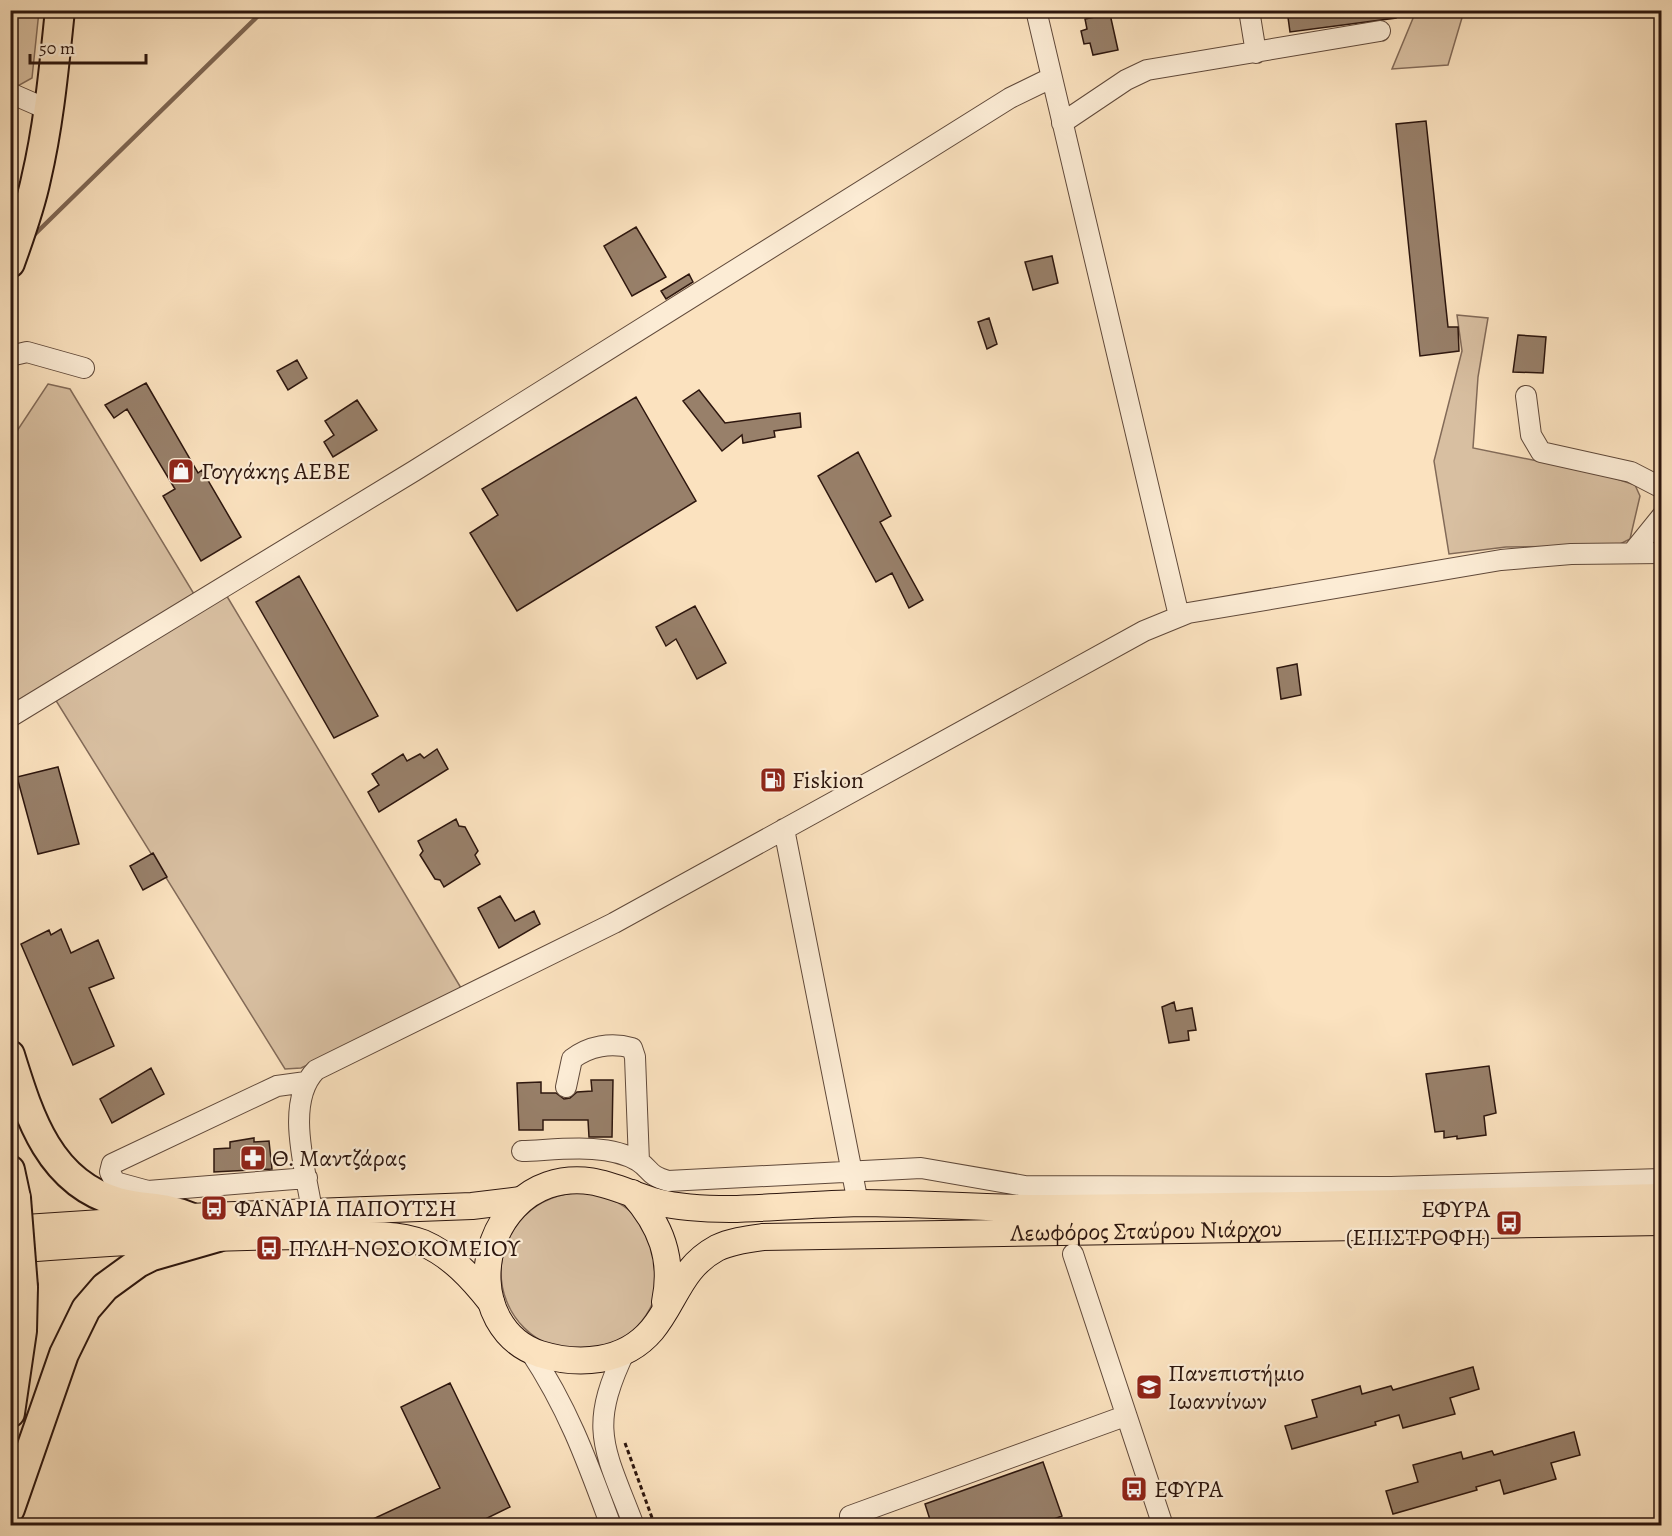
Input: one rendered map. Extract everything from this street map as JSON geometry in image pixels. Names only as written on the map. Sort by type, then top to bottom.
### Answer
[{"type":"highway","points":[[10,263],[27,212],[49,110],[60,10]]},
{"type":"highway","points":[[10,1055],[29,1115],[44,1145],[68,1174],[93,1192],[116,1202],[168,1209],[190,1217]]},
{"type":"highway","points":[[10,1413],[22,1331],[23,1287],[13,1184]]},
{"type":"highway","points":[[10,1509],[73,1331],[93,1299],[120,1275],[152,1256],[218,1238]]},
{"type":"main road","name":"Λεωφόρος Σταύρου Νιάρχου","points":[[491,1302],[489,1258],[494,1238],[504,1218],[521,1200],[543,1187],[576,1179],[600,1181],[665,1203],[713,1208],[858,1203],[1049,1208],[1662,1197]]},
{"type":"main road","points":[[632,1193],[647,1210],[665,1246],[669,1266],[662,1313]]},
{"type":"main road","name":"Λεωφόρος Σταύρου Νιάρχου","points":[[10,1229],[190,1217],[472,1206],[521,1200]]},
{"type":"main road","name":"Λεωφόρος Σταύρου Νιάρχου","points":[[10,1250],[218,1238],[394,1236],[431,1248],[454,1263],[491,1302],[505,1330],[513,1340],[530,1351],[555,1359],[589,1362],[626,1349],[651,1330],[688,1272],[709,1254],[725,1245],[764,1237],[1662,1222]]},
{"type":"street","points":[[1036,10],[1179,616]]},
{"type":"street","points":[[1249,10],[1256,53]]},
{"type":"street","points":[[1062,123],[1141,72],[1380,31]]},
{"type":"street","points":[[10,717],[414,471],[1019,92],[1052,78]]},
{"type":"street","points":[[10,93],[49,110]]},
{"type":"street","points":[[10,356],[27,352],[84,368]]},
{"type":"street","points":[[1526,396],[1532,435],[1541,452],[1631,472],[1662,488]]},
{"type":"street","points":[[1632,553],[1662,516]]},
{"type":"street","points":[[312,1211],[299,1112],[302,1091],[316,1070],[334,1059],[478,992],[584,938],[1104,652],[1179,616],[1501,560],[1571,554],[1662,553]]},
{"type":"street","points":[[784,829],[858,1203]]},
{"type":"street","points":[[566,1087],[572,1059],[585,1048],[621,1045],[632,1048],[635,1057],[639,1162]]},
{"type":"street","points":[[306,1082],[277,1086],[112,1164],[110,1172],[115,1182],[148,1191],[307,1178]]},
{"type":"street","points":[[522,1151],[607,1151],[639,1162],[652,1177],[668,1181],[921,1168],[1025,1186],[1391,1187],[1662,1179]]},
{"type":"street","points":[[1073,1254],[1163,1526]]},
{"type":"street","points":[[626,1349],[611,1380],[604,1402],[601,1425],[605,1449],[634,1526]]},
{"type":"street","points":[[530,1351],[553,1386],[573,1425],[611,1526]]},
{"type":"street","points":[[850,1516],[1125,1416]]},
{"type":"path","points":[[623,1435],[655,1526]]},
{"type":"shaded area","points":[[10,11],[39,11],[32,78],[16,87],[11,85]]},
{"type":"shaded area","points":[[1416,11],[1464,11],[1448,65],[1392,69]]},
{"type":"shaded area","points":[[1457,315],[1488,318],[1478,377],[1473,448],[1602,474],[1635,485],[1640,496],[1630,539],[1616,546],[1506,547],[1449,554],[1434,461],[1462,351]]},
{"type":"shaded area","points":[[48,384],[70,389],[194,594],[11,706],[11,440]]},
{"type":"shaded area","points":[[225,593],[464,993],[301,1068],[285,1069],[55,699]]},
{"type":"shaded area","points":[[580,1193],[610,1199],[624,1206],[636,1216],[646,1228],[653,1242],[659,1272],[653,1302],[646,1316],[636,1328],[624,1338],[610,1345],[580,1351],[550,1345],[536,1338],[524,1328],[514,1316],[507,1302],[501,1272],[507,1242],[514,1228],[524,1216],[536,1206],[550,1199]]},
{"type":"building","points":[[1287,10],[1396,10],[1396,18],[1290,32]]},
{"type":"building","points":[[1110,14],[1118,50],[1093,55],[1090,43],[1084,44],[1081,31],[1087,29],[1085,19]]},
{"type":"building","points":[[1426,121],[1448,327],[1458,327],[1459,351],[1420,356],[1396,124]]},
{"type":"building","points":[[636,227],[666,277],[632,296],[604,246]]},
{"type":"building","points":[[1052,256],[1058,283],[1033,290],[1025,262]]},
{"type":"building","points":[[689,274],[693,282],[666,299],[661,291]]},
{"type":"building","points":[[989,318],[997,344],[987,349],[978,322]]},
{"type":"building","points":[[1518,335],[1546,337],[1543,373],[1513,372]]},
{"type":"building","points":[[297,360],[307,378],[288,390],[277,371]]},
{"type":"building","name":"Γογγάκης ΑΕΒΕ","points":[[146,383],[198,473],[202,470],[241,537],[201,561],[163,496],[175,489],[127,409],[114,418],[105,405]]},
{"type":"building","points":[[699,390],[725,423],[800,413],[801,427],[774,431],[775,437],[743,443],[742,435],[722,451],[683,401]]},
{"type":"building","points":[[636,397],[696,501],[517,611],[470,533],[498,515],[482,489]]},
{"type":"building","points":[[357,400],[377,430],[333,457],[324,442],[334,435],[325,421]]},
{"type":"building","points":[[858,452],[891,516],[880,522],[923,600],[909,608],[892,573],[876,582],[818,476]]},
{"type":"building","points":[[299,576],[378,716],[334,738],[256,602]]},
{"type":"building","points":[[695,606],[726,663],[697,679],[676,639],[666,646],[656,627]]},
{"type":"building","points":[[1297,664],[1301,695],[1281,699],[1277,668]]},
{"type":"building","points":[[437,749],[448,769],[379,812],[368,792],[379,785],[372,774],[403,754],[407,761],[420,754],[424,758]]},
{"type":"building","points":[[58,767],[79,844],[38,854],[17,777]]},
{"type":"building","points":[[456,819],[459,826],[465,827],[478,851],[475,855],[480,864],[444,887],[440,880],[435,879],[420,855],[423,851],[418,841]]},
{"type":"building","points":[[153,853],[167,877],[143,890],[130,866]]},
{"type":"building","points":[[500,896],[515,921],[534,911],[540,924],[499,948],[478,908]]},
{"type":"building","points":[[61,929],[71,953],[98,940],[114,978],[89,988],[114,1046],[73,1065],[21,944],[49,930],[51,935]]},
{"type":"building","points":[[1174,1002],[1176,1011],[1192,1008],[1196,1030],[1188,1031],[1189,1040],[1169,1043],[1162,1007]]},
{"type":"building","points":[[1489,1066],[1496,1113],[1484,1116],[1486,1135],[1457,1139],[1457,1136],[1444,1138],[1444,1131],[1435,1132],[1426,1074]]},
{"type":"building","points":[[151,1068],[164,1094],[112,1123],[100,1099]]},
{"type":"building","points":[[591,1080],[613,1080],[612,1137],[589,1137],[588,1120],[543,1120],[543,1130],[519,1130],[517,1083],[541,1082],[541,1093],[556,1093],[564,1099],[570,1098],[577,1092],[592,1091]]},
{"type":"building","points":[[254,1138],[254,1142],[269,1141],[272,1169],[214,1172],[214,1149],[230,1148],[230,1142]]},
{"type":"building","points":[[1473,1367],[1479,1389],[1450,1398],[1455,1414],[1403,1428],[1399,1415],[1375,1422],[1376,1425],[1292,1449],[1285,1426],[1317,1417],[1312,1400],[1360,1386],[1362,1394],[1391,1386],[1393,1390]]},
{"type":"building","points":[[450,1383],[510,1507],[471,1526],[358,1526],[440,1488],[401,1407]]},
{"type":"building","points":[[1574,1432],[1580,1455],[1551,1463],[1556,1479],[1504,1494],[1500,1480],[1476,1487],[1477,1490],[1393,1514],[1386,1491],[1418,1482],[1413,1465],[1461,1452],[1463,1459],[1492,1451],[1494,1455]]},
{"type":"building","points":[[1043,1462],[1062,1516],[1035,1526],[932,1526],[925,1504]]},
{"type":"waterway","points":[[31,238],[264,10]]},
{"type":"place","name":"Γογγάκης ΑΕΒΕ","points":[[181,471]]},
{"type":"place","name":"Fiskion","points":[[773,780]]},
{"type":"place","name":"Θ. Μαντζάρας","points":[[253,1158]]},
{"type":"place","name":"ΦΑΝΑΡΙΑ ΠΑΠΟΥΤΣΗ","points":[[214,1208]]},
{"type":"place","name":"ΕΦΥΡΑ (ΕΠΙΣΤΡΟΦΗ)","points":[[1509,1223]]},
{"type":"place","name":"ΠΥΛΗ ΝΟΣΟΚΟΜΕΙΟΥ","points":[[269,1248]]},
{"type":"place","name":"Πανεπιστήμιο Ιωαννίνων","points":[[1149,1387]]},
{"type":"place","name":"ΕΦΥΡΑ","points":[[1134,1489]]}]
